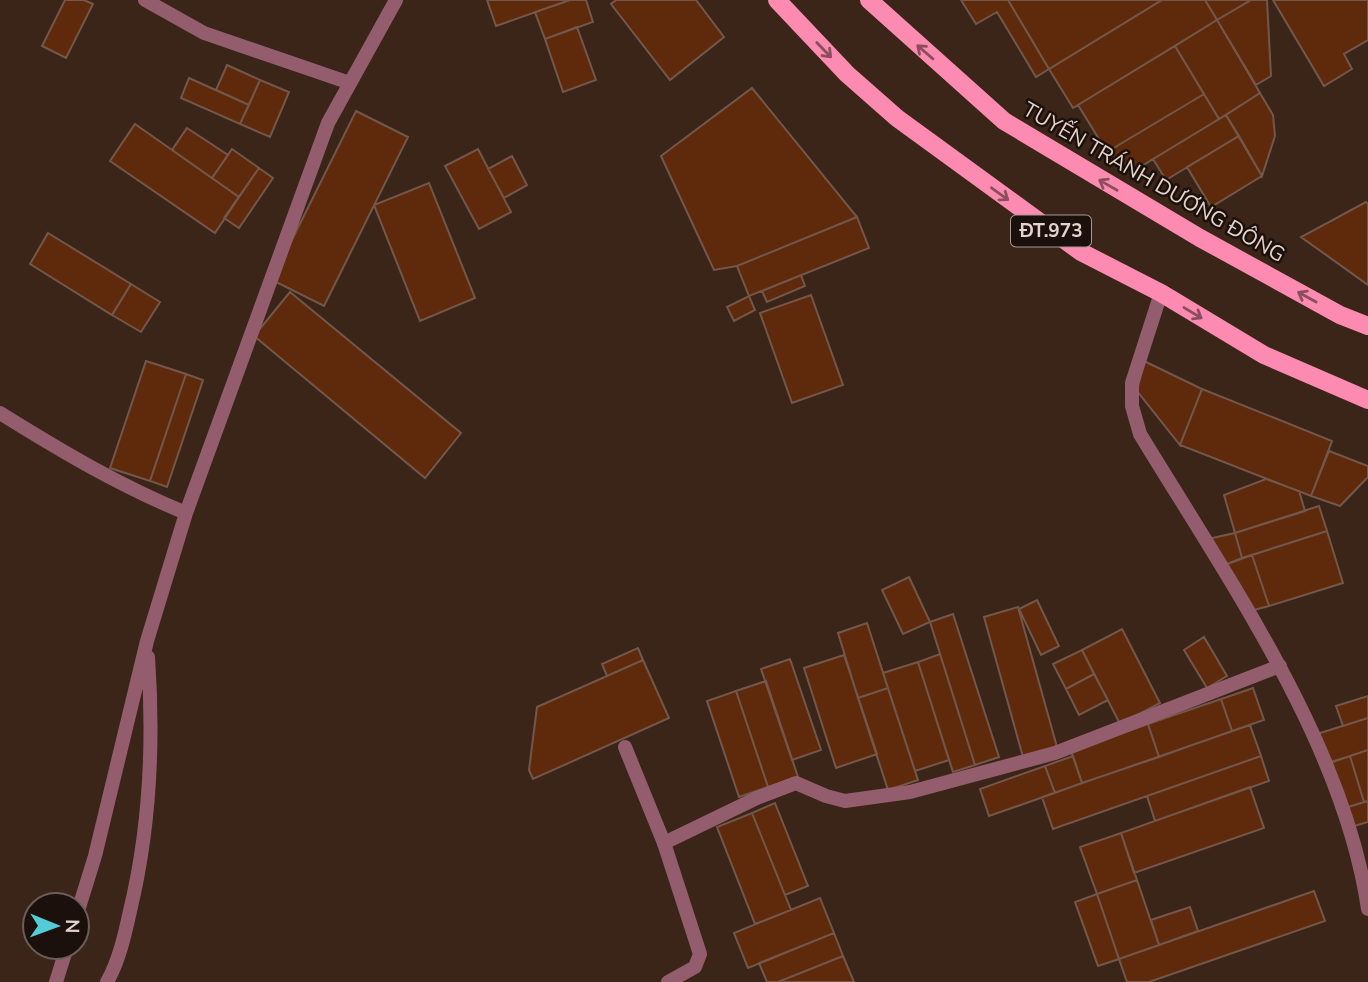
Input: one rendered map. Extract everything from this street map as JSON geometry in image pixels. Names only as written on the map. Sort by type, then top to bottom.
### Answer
[{"type":"main road","name":"ĐT.973","points":[[778,0],[847,74],[897,118],[1081,252],[1161,293],[1264,355],[1368,400]]},
{"type":"main road","name":"TUYẾN TRÁNH DƯƠNG ĐÔNG","points":[[869,0],[1004,121],[1199,238],[1340,315],[1368,326]]},
{"type":"street","points":[[145,0],[204,33],[350,83]]},
{"type":"street","points":[[84,891],[147,641],[186,513],[328,123],[396,0]]},
{"type":"street","points":[[1161,293],[1132,383],[1132,406],[1140,434],[1280,666],[1342,811],[1365,887],[1368,909]]},
{"type":"street","points":[[0,413],[87,467],[130,490],[186,513]]},
{"type":"street","points":[[107,982],[125,933],[139,873],[151,764],[147,641]]},
{"type":"street","points":[[664,843],[757,798],[796,783],[835,799],[870,799],[910,792],[1055,753],[1280,666]]},
{"type":"street","points":[[625,747],[664,843],[700,954],[695,967],[668,982]]},
{"type":"street","points":[[56,982],[63,961]]},
{"type":"building","points":[[65,0],[84,0],[93,4],[66,58],[42,46]]},
{"type":"building","points":[[487,0],[570,0],[496,26]]},
{"type":"building","points":[[570,0],[586,0],[593,22],[545,39],[535,12]]},
{"type":"building","points":[[616,0],[696,0],[724,37],[670,80],[611,4]]},
{"type":"building","points":[[961,0],[1008,0],[1049,69],[1036,77],[997,12],[976,24]]},
{"type":"building","points":[[1008,0],[1162,0],[1049,69]]},
{"type":"building","points":[[1162,0],[1205,0],[1217,20],[1073,108],[1049,69]]},
{"type":"building","points":[[1205,0],[1251,0],[1217,20]]},
{"type":"building","points":[[1251,0],[1267,0],[1271,76],[1256,85],[1217,20]]},
{"type":"building","points":[[1273,0],[1368,0],[1368,40],[1344,54],[1352,69],[1324,86]]},
{"type":"building","points":[[1217,20],[1260,93],[1219,119],[1175,46]]},
{"type":"building","points":[[577,27],[596,80],[563,92],[545,39]]},
{"type":"building","points":[[1175,46],[1204,94],[1107,152],[1078,105]]},
{"type":"building","points":[[227,65],[260,80],[249,105],[216,90]]},
{"type":"building","points":[[189,78],[249,105],[240,124],[181,98]]},
{"type":"building","points":[[260,80],[289,92],[270,137],[240,124]]},
{"type":"building","points":[[752,88],[857,217],[737,266],[714,270],[661,156]]},
{"type":"building","points":[[1260,93],[1273,115],[1275,136],[1262,176],[1226,115]]},
{"type":"building","points":[[1204,94],[1219,119],[1135,170],[1107,152]]},
{"type":"building","points":[[356,111],[408,137],[324,306],[272,280]]},
{"type":"building","points":[[1226,115],[1239,136],[1166,180],[1153,159]]},
{"type":"building","points":[[135,124],[239,197],[215,233],[110,161]]},
{"type":"building","points":[[187,128],[228,155],[212,178],[172,150]]},
{"type":"building","points":[[1239,136],[1262,176],[1211,207],[1187,167]]},
{"type":"building","points":[[232,149],[259,168],[239,197],[212,178]]},
{"type":"building","points":[[478,149],[511,212],[479,229],[445,166]]},
{"type":"building","points":[[512,156],[527,185],[504,198],[488,169]]},
{"type":"building","points":[[259,168],[273,178],[239,228],[224,218]]},
{"type":"building","points":[[429,183],[475,298],[420,321],[374,205]]},
{"type":"building","points":[[1366,202],[1368,204],[1368,285],[1301,237]]},
{"type":"building","points":[[857,217],[869,248],[749,296],[737,266]]},
{"type":"building","points":[[48,233],[131,284],[112,315],[30,264]]},
{"type":"building","points":[[801,275],[805,286],[767,302],[762,291]]},
{"type":"building","points":[[131,284],[160,302],[141,332],[112,315]]},
{"type":"building","points":[[290,292],[461,433],[425,478],[254,336]]},
{"type":"building","points":[[811,295],[843,385],[792,403],[760,313]]},
{"type":"building","points":[[749,296],[755,310],[734,321],[727,307]]},
{"type":"building","points":[[146,361],[186,374],[150,481],[110,468]]},
{"type":"building","points":[[1144,361],[1202,389],[1180,445],[1137,391]]},
{"type":"building","points":[[186,374],[203,380],[167,487],[150,481]]},
{"type":"building","points":[[1202,389],[1332,441],[1311,496],[1180,445]]},
{"type":"building","points":[[1329,451],[1368,466],[1368,477],[1340,506],[1311,496]]},
{"type":"building","points":[[1266,479],[1299,491],[1305,511],[1235,533],[1224,495]]},
{"type":"building","points":[[1319,506],[1327,531],[1242,558],[1235,533]]},
{"type":"building","points":[[1327,531],[1343,583],[1269,606],[1252,555]]},
{"type":"building","points":[[1235,533],[1242,558],[1222,566],[1208,539]]},
{"type":"building","points":[[1252,555],[1269,606],[1250,611],[1222,566]]},
{"type":"building","points":[[909,577],[930,622],[903,634],[882,590]]},
{"type":"building","points":[[1037,600],[1059,646],[1041,655],[1019,609]]},
{"type":"building","points":[[1018,607],[1057,747],[1023,757],[984,617]]},
{"type":"building","points":[[953,614],[999,757],[975,765],[930,622]]},
{"type":"building","points":[[867,623],[888,688],[858,698],[838,633]]},
{"type":"building","points":[[1122,629],[1160,703],[1120,724],[1082,650]]},
{"type":"building","points":[[1204,637],[1227,676],[1207,688],[1184,650]]},
{"type":"building","points":[[638,648],[643,660],[607,676],[602,664]]},
{"type":"building","points":[[1082,650],[1094,674],[1066,689],[1053,664]]},
{"type":"building","points":[[940,654],[975,765],[953,772],[918,662]]},
{"type":"building","points":[[844,655],[877,754],[836,768],[804,668]]},
{"type":"building","points":[[790,659],[821,750],[792,760],[761,669]]},
{"type":"building","points":[[643,660],[669,718],[533,779],[529,770],[537,707]]},
{"type":"building","points":[[918,662],[949,760],[915,771],[883,673]]},
{"type":"building","points":[[1094,674],[1108,700],[1079,715],[1066,689]]},
{"type":"building","points":[[766,681],[798,777],[768,787],[736,691]]},
{"type":"building","points":[[888,688],[918,780],[888,790],[858,698]]},
{"type":"building","points":[[1253,688],[1264,720],[1232,731],[1221,699]]},
{"type":"building","points":[[736,691],[768,787],[739,797],[707,701]]},
{"type":"building","points":[[1368,696],[1368,718],[1343,726],[1336,706]]},
{"type":"building","points":[[1221,699],[1232,731],[1159,757],[1148,724]]},
{"type":"building","points":[[1368,718],[1368,750],[1327,764],[1317,734]]},
{"type":"building","points":[[1148,724],[1159,757],[1082,783],[1071,751]]},
{"type":"building","points":[[1250,725],[1261,756],[1053,829],[1042,797]]},
{"type":"building","points":[[1368,750],[1368,801],[1364,802],[1350,756]]},
{"type":"building","points":[[1073,756],[1082,783],[1055,793],[1045,766]]},
{"type":"building","points":[[1261,756],[1269,781],[1155,821],[1147,796]]},
{"type":"building","points":[[1350,756],[1364,802],[1345,808],[1331,762]]},
{"type":"building","points":[[1045,766],[1055,793],[989,816],[980,789]]},
{"type":"building","points":[[1250,787],[1264,828],[1134,873],[1121,833]]},
{"type":"building","points":[[1368,801],[1368,822],[1351,827],[1345,808]]},
{"type":"building","points":[[775,803],[808,886],[785,895],[752,813]]},
{"type":"building","points":[[752,813],[791,910],[755,924],[717,827]]},
{"type":"building","points":[[1121,833],[1137,880],[1097,894],[1080,847]]},
{"type":"building","points":[[1137,880],[1159,945],[1119,959],[1097,894]]},
{"type":"building","points":[[1314,891],[1325,921],[1149,982],[1127,982],[1119,959]]},
{"type":"building","points":[[1097,894],[1119,959],[1098,966],[1075,902]]},
{"type":"building","points":[[820,898],[834,933],[748,968],[734,933]]},
{"type":"building","points":[[1190,907],[1198,931],[1159,945],[1151,920]]},
{"type":"building","points":[[834,933],[843,956],[778,982],[767,982],[759,963]]},
{"type":"building","points":[[843,956],[854,982],[778,982]]}]
